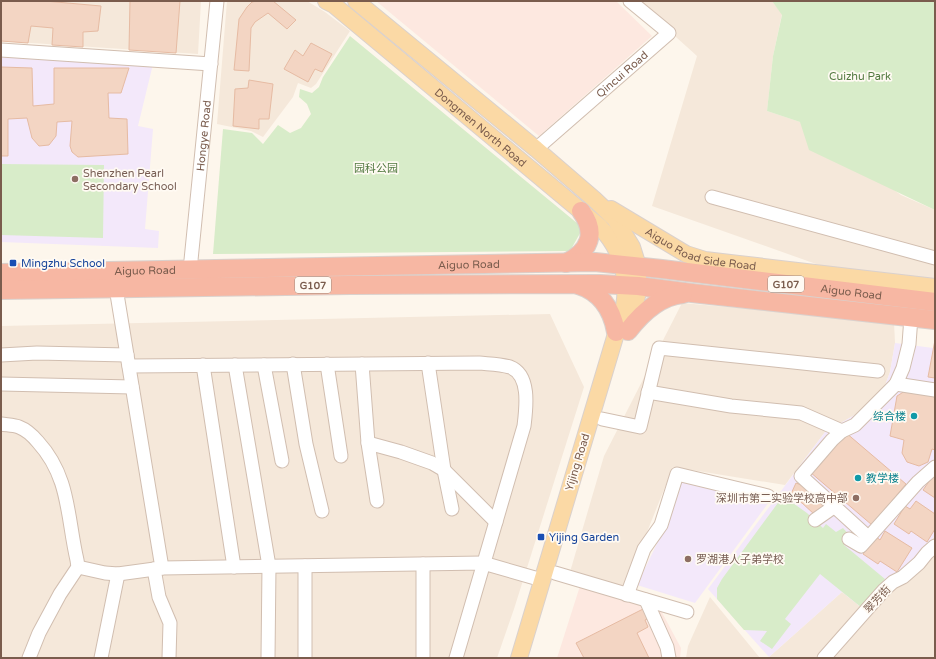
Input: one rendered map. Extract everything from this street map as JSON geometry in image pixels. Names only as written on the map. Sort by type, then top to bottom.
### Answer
[{"type":"highway","points":[[566,263],[575,259],[581,254],[589,241],[590,233],[588,224],[581,211]]},
{"type":"highway","name":"Aiguo Road","points":[[1,273],[595,262],[935,302]]},
{"type":"highway","points":[[573,284],[585,287],[602,300],[609,308],[614,320],[622,332],[659,303],[674,296],[692,293]]},
{"type":"highway","name":"Aiguo Road","points":[[1,290],[350,285],[573,284],[632,286],[935,320]]},
{"type":"main road","name":"Dongmen North Road","points":[[326,1],[334,5],[581,211],[609,236],[630,266]]},
{"type":"main road","name":"Dongmen North Road","points":[[356,1],[594,198],[615,219],[632,247],[630,266]]},
{"type":"main road","name":"Aiguo Road Side Road","points":[[594,198],[677,249],[695,258],[935,287]]},
{"type":"main road","name":"Yijing Road","points":[[530,658],[549,576],[622,332],[636,301],[632,286],[630,266]]},
{"type":"main road","name":"Yijing Road","points":[[519,658],[549,576],[602,419],[622,332]]},
{"type":"street","name":"Hongye Road","points":[[190,270],[217,1]]},
{"type":"street","name":"Qincui Road","points":[[536,149],[669,33],[630,1]]},
{"type":"street","points":[[1,50],[211,64]]},
{"type":"street","points":[[712,197],[935,258]]},
{"type":"street","points":[[116,288],[158,568],[159,597],[170,623],[169,658]]},
{"type":"street","points":[[868,537],[801,476],[832,440],[842,431],[855,425],[896,384],[903,368],[909,344],[911,317]]},
{"type":"street","points":[[602,419],[640,427],[659,348],[878,371]]},
{"type":"street","points":[[1,355],[37,353],[203,365],[479,363],[499,365],[511,368],[518,372],[525,388],[527,401],[524,426],[456,658]]},
{"type":"street","points":[[428,363],[444,470],[452,509]]},
{"type":"street","points":[[293,364],[306,444],[322,511]]},
{"type":"street","points":[[327,364],[340,456]]},
{"type":"street","points":[[362,364],[368,443],[377,501]]},
{"type":"street","points":[[203,365],[234,567]]},
{"type":"street","points":[[235,365],[269,566],[268,658]]},
{"type":"street","points":[[264,365],[282,461]]},
{"type":"street","points":[[1,384],[132,387]]},
{"type":"street","points":[[896,384],[935,390]]},
{"type":"street","points":[[648,392],[731,406],[801,413],[842,431]]},
{"type":"street","points":[[1,424],[19,426],[30,433],[43,448],[58,472],[64,488],[78,567],[60,594],[39,633],[29,658]]},
{"type":"street","points":[[368,443],[401,452],[432,463],[444,470],[496,522]]},
{"type":"street","points":[[849,539],[861,546],[918,482],[935,467]]},
{"type":"street","points":[[627,594],[644,549],[661,525],[676,474],[768,496]]},
{"type":"street","points":[[815,520],[835,506]]},
{"type":"street","name":"翠芳街","points":[[824,658],[884,590],[920,563],[927,553],[935,546]]},
{"type":"street","points":[[78,567],[118,574],[158,568],[483,563],[627,594],[687,612]]},
{"type":"street","points":[[423,564],[423,658]]},
{"type":"street","points":[[305,566],[305,658]]},
{"type":"street","points":[[101,658],[118,574]]},
{"type":"street","points":[[646,600],[667,647],[669,658]]},
{"type":"shaded area","points":[[1,1],[201,1],[198,54],[1,41]]},
{"type":"shaded area","points":[[227,1],[307,1],[325,12],[350,31],[316,84],[311,88],[298,83],[293,97],[263,137],[251,131],[217,124]]},
{"type":"shaded area","points":[[376,1],[616,1],[652,36],[539,136]]},
{"type":"shaded area","points":[[636,1],[772,1],[782,14],[773,56],[767,111],[800,122],[901,195],[935,210],[935,285],[819,265],[652,206],[697,56]]},
{"type":"shaded area","name":"Shenzhen Pearl Secondary School","points":[[1,57],[154,60],[138,126],[153,129],[145,229],[159,231],[158,248],[1,242]]},
{"type":"shaded area","points":[[682,303],[894,322],[895,343],[890,372],[883,391],[865,409],[825,432],[785,485],[673,467],[625,587],[570,572],[604,456]]},
{"type":"shaded area","points":[[550,314],[584,387],[514,609],[497,658],[1,658],[1,326]]},
{"type":"shaded area","name":"深圳市第二实验学校高中部","points":[[935,340],[935,536],[895,577],[885,579],[862,608],[842,592],[769,657],[708,589],[825,432],[865,409],[883,391],[890,372],[895,343],[933,348]]},
{"type":"shaded area","name":"罗湖港人子弟学校","points":[[679,479],[769,502],[695,603],[637,585],[662,533]]},
{"type":"shaded area","points":[[935,536],[935,658],[769,657],[842,592],[862,608],[885,579],[895,577]]},
{"type":"shaded area","points":[[580,586],[659,607],[681,648],[680,658],[557,658]]},
{"type":"shaded area","points":[[710,597],[760,658],[686,658],[688,646]]},
{"type":"green space","name":"Cuizhu Park","points":[[772,1],[935,1],[935,210],[809,150],[800,122],[767,111],[773,56],[782,15]]},
{"type":"green space","name":"园科公园","points":[[350,36],[583,228],[570,251],[213,254],[223,129],[252,133],[263,144],[278,125],[290,133],[301,128],[311,114],[307,104],[299,97],[300,89],[312,93],[319,87],[323,77]]},
{"type":"green space","points":[[1,164],[104,165],[103,238],[1,235]]},
{"type":"green space","points":[[783,496],[807,513],[823,528],[826,524],[836,532],[843,528],[851,537],[844,545],[885,579],[862,608],[820,574],[785,619],[791,624],[772,649],[760,641],[767,631],[744,630],[717,599],[717,588]]},
{"type":"building","points":[[1,1],[45,1],[101,6],[98,31],[83,32],[83,47],[52,45],[53,28],[31,26],[28,43],[1,41]]},
{"type":"building","points":[[130,1],[180,1],[176,53],[129,50]]},
{"type":"building","points":[[273,1],[296,20],[287,29],[268,13],[255,22],[251,28],[249,71],[234,70],[239,19],[247,7],[252,2]]},
{"type":"building","points":[[311,43],[332,54],[322,72],[315,69],[308,82],[284,69],[295,50],[303,56]]},
{"type":"building","points":[[1,67],[32,68],[33,106],[54,104],[54,68],[129,68],[121,93],[108,93],[109,118],[127,119],[128,154],[78,157],[72,152],[70,146],[72,121],[57,122],[56,136],[49,145],[39,146],[32,138],[27,118],[8,119],[8,156],[1,156]]},
{"type":"building","points":[[249,80],[273,84],[269,119],[259,119],[259,129],[233,126],[235,89],[248,88]]},
{"type":"building","points":[[935,340],[935,378],[928,377]]},
{"type":"building","name":"综合楼","points":[[905,391],[935,396],[935,450],[932,449],[928,462],[919,466],[907,462],[902,453],[904,440],[890,436],[897,396]]},
{"type":"building","name":"教学楼","points":[[845,432],[906,484],[872,525],[810,472]]},
{"type":"building","points":[[935,473],[935,498],[923,490]]},
{"type":"building","points":[[796,483],[804,486],[818,498],[824,507],[814,514],[802,503],[790,496]]},
{"type":"building","points":[[916,501],[935,514],[935,529],[927,542],[911,531],[909,534],[894,524],[905,506],[910,509]]},
{"type":"building","points":[[885,531],[912,548],[897,572],[880,561],[878,564],[863,554],[875,536],[880,540]]},
{"type":"building","points":[[645,608],[650,618],[645,620],[648,627],[637,633],[649,658],[584,658],[576,643]]},
{"type":"place","name":"Shenzhen Pearl Secondary School","points":[[75,179]]},
{"type":"place","name":"Mingzhu School","points":[[13,263]]},
{"type":"place","name":"综合楼","points":[[914,416]]},
{"type":"place","name":"教学楼","points":[[858,478]]},
{"type":"place","name":"深圳市第二实验学校高中部","points":[[856,498]]},
{"type":"place","name":"Yijing Garden","points":[[541,537]]},
{"type":"place","name":"罗湖港人子弟学校","points":[[688,559]]}]
